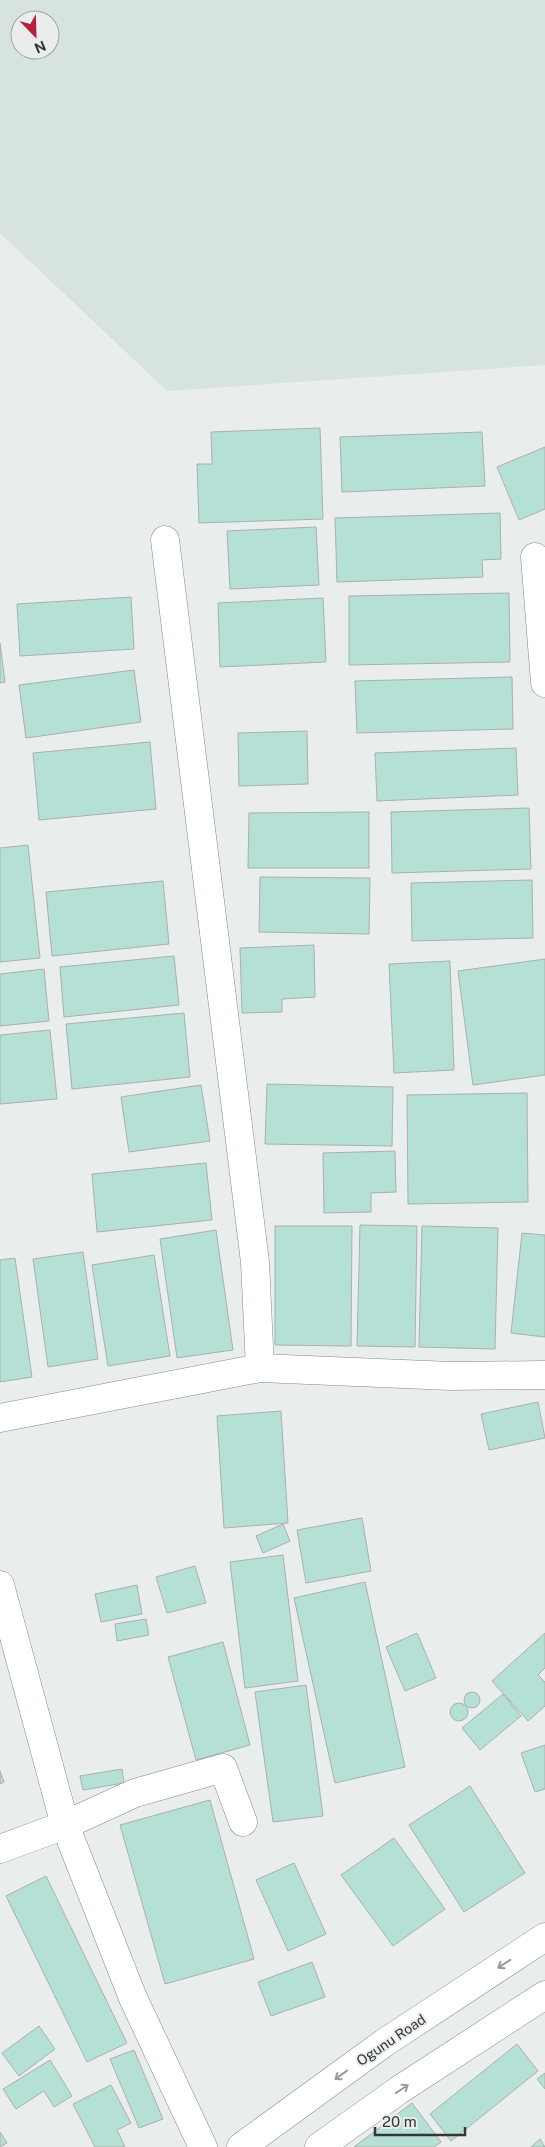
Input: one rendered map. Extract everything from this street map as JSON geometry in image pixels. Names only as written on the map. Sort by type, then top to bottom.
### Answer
[{"type":"street","points":[[165,540],[252,1242],[260,1368]]},
{"type":"street","points":[[536,557],[545,683]]},
{"type":"street","points":[[0,1418],[260,1368],[451,1376],[545,1375]]},
{"type":"street","points":[[0,1585],[65,1826],[133,1998],[203,2147]]},
{"type":"street","points":[[0,1849],[65,1826],[135,1793],[223,1768],[243,1822]]},
{"type":"street","name":"Ogunu Road","points":[[241,2147],[384,2043],[545,1938]]},
{"type":"street","points":[[320,2147],[399,2090],[545,1995]]},
{"type":"shaded area","points":[[0,0],[545,0],[545,365],[167,391],[0,233]]},
{"type":"building","points":[[320,428],[323,519],[199,523],[197,464],[212,464],[211,432]]},
{"type":"building","points":[[482,432],[485,486],[342,492],[340,437]]},
{"type":"building","points":[[545,447],[545,509],[519,520],[497,467]]},
{"type":"building","points":[[500,513],[501,559],[482,560],[483,577],[337,582],[335,518]]},
{"type":"building","points":[[316,527],[319,585],[230,589],[227,531]]},
{"type":"building","points":[[509,593],[510,662],[349,665],[349,596]]},
{"type":"building","points":[[131,597],[134,649],[20,656],[17,604]]},
{"type":"building","points":[[323,598],[326,662],[220,667],[218,603]]},
{"type":"building","points":[[0,643],[5,682],[0,683]]},
{"type":"building","points":[[134,670],[141,722],[26,738],[19,685]]},
{"type":"building","points":[[512,677],[513,729],[357,733],[355,681]]},
{"type":"building","points":[[307,731],[308,784],[239,786],[238,733]]},
{"type":"building","points":[[150,742],[156,809],[39,820],[33,753]]},
{"type":"building","points":[[516,748],[518,795],[377,801],[375,753]]},
{"type":"building","points":[[529,808],[531,869],[392,873],[391,812]]},
{"type":"building","points":[[369,812],[369,868],[248,868],[249,813]]},
{"type":"building","points":[[28,845],[40,958],[0,962],[0,848]]},
{"type":"building","points":[[260,877],[370,878],[369,934],[259,932]]},
{"type":"building","points":[[532,880],[533,938],[412,941],[411,883]]},
{"type":"building","points":[[163,881],[169,944],[52,956],[46,892]]},
{"type":"building","points":[[314,945],[315,997],[282,999],[282,1012],[242,1013],[240,948]]},
{"type":"building","points":[[174,956],[179,1005],[64,1017],[60,967]]},
{"type":"building","points":[[545,959],[545,1075],[473,1085],[458,971]]},
{"type":"building","points":[[450,961],[454,1070],[394,1073],[389,964]]},
{"type":"building","points":[[44,969],[49,1021],[0,1026],[0,974]]},
{"type":"building","points":[[184,1013],[190,1077],[72,1089],[66,1024]]},
{"type":"building","points":[[50,1030],[57,1099],[0,1104],[0,1035]]},
{"type":"building","points":[[267,1084],[393,1087],[392,1146],[265,1144]]},
{"type":"building","points":[[201,1085],[210,1141],[129,1152],[121,1097]]},
{"type":"building","points":[[527,1093],[528,1202],[408,1204],[407,1095]]},
{"type":"building","points":[[395,1151],[396,1192],[371,1193],[371,1212],[324,1213],[323,1153]]},
{"type":"building","points":[[206,1163],[212,1220],[97,1232],[92,1174]]},
{"type":"building","points":[[360,1225],[417,1226],[415,1347],[357,1346]]},
{"type":"building","points":[[275,1226],[352,1226],[351,1346],[275,1345]]},
{"type":"building","points":[[422,1226],[498,1228],[495,1349],[419,1347]]},
{"type":"building","points":[[216,1230],[233,1350],[177,1358],[160,1239]]},
{"type":"building","points":[[522,1233],[545,1235],[545,1337],[511,1333]]},
{"type":"building","points":[[83,1252],[98,1359],[48,1367],[33,1259]]},
{"type":"building","points":[[154,1255],[170,1356],[108,1366],[92,1265]]},
{"type":"building","points":[[15,1258],[32,1377],[0,1382],[0,1260]]},
{"type":"building","points":[[538,1402],[545,1438],[489,1450],[481,1414]]},
{"type":"building","points":[[281,1411],[288,1523],[224,1528],[217,1416]]},
{"type":"building","points":[[362,1518],[371,1571],[306,1583],[297,1530]]},
{"type":"building","points":[[283,1524],[290,1541],[263,1553],[256,1536]]},
{"type":"building","points":[[283,1555],[298,1681],[245,1688],[230,1562]]},
{"type":"building","points":[[195,1566],[206,1603],[167,1613],[156,1577]]},
{"type":"building","points":[[365,1582],[405,1767],[335,1783],[294,1598]]},
{"type":"building","points":[[137,1585],[142,1614],[101,1622],[95,1594]]},
{"type":"building","points":[[146,1619],[149,1635],[117,1641],[115,1624]]},
{"type":"building","points":[[417,1633],[436,1678],[405,1691],[386,1647]]},
{"type":"building","points":[[545,1633],[545,1668],[538,1675],[545,1682],[545,1706],[528,1721],[492,1681]]},
{"type":"building","points":[[223,1642],[250,1745],[196,1760],[168,1657]]},
{"type":"building","points":[[306,1685],[323,1816],[273,1822],[255,1692]]},
{"type":"building","points":[[472,1692],[480,1700],[472,1708],[464,1700]]},
{"type":"building","points":[[503,1694],[521,1716],[480,1750],[462,1728]]},
{"type":"building","points":[[459,1703],[465,1706],[468,1712],[465,1718],[459,1721],[453,1718],[450,1712],[453,1706]]},
{"type":"building","points":[[545,1745],[545,1789],[535,1792],[521,1753]]},
{"type":"building","points":[[122,1769],[124,1783],[83,1790],[80,1776]]},
{"type":"building","points":[[0,1771],[4,1782],[0,1784]]},
{"type":"building","points":[[470,1786],[525,1873],[464,1912],[409,1825]]},
{"type":"building","points":[[210,1800],[254,1959],[165,1984],[120,1825]]},
{"type":"building","points":[[394,1838],[445,1909],[393,1946],[341,1875]]},
{"type":"building","points":[[294,1863],[326,1934],[288,1951],[256,1880]]},
{"type":"building","points":[[46,1876],[127,2043],[87,2062],[6,1896]]},
{"type":"building","points":[[312,1962],[325,1997],[271,2016],[258,1982]]},
{"type":"building","points":[[39,2026],[55,2049],[19,2076],[2,2053]]},
{"type":"building","points":[[517,2044],[538,2071],[451,2141],[430,2114]]},
{"type":"building","points":[[134,2050],[163,2119],[139,2128],[110,2059]]},
{"type":"building","points":[[50,2060],[72,2096],[54,2107],[44,2091],[16,2109],[3,2089]]},
{"type":"building","points":[[545,2073],[545,2089],[537,2079]]},
{"type":"building","points":[[111,2085],[131,2123],[117,2130],[125,2147],[95,2147],[73,2104]]},
{"type":"building","points":[[412,2103],[441,2142],[434,2147],[354,2147]]},
{"type":"building","points":[[0,2132],[7,2143],[0,2147]]},
{"type":"building","points":[[540,2139],[545,2147],[531,2147]]}]
